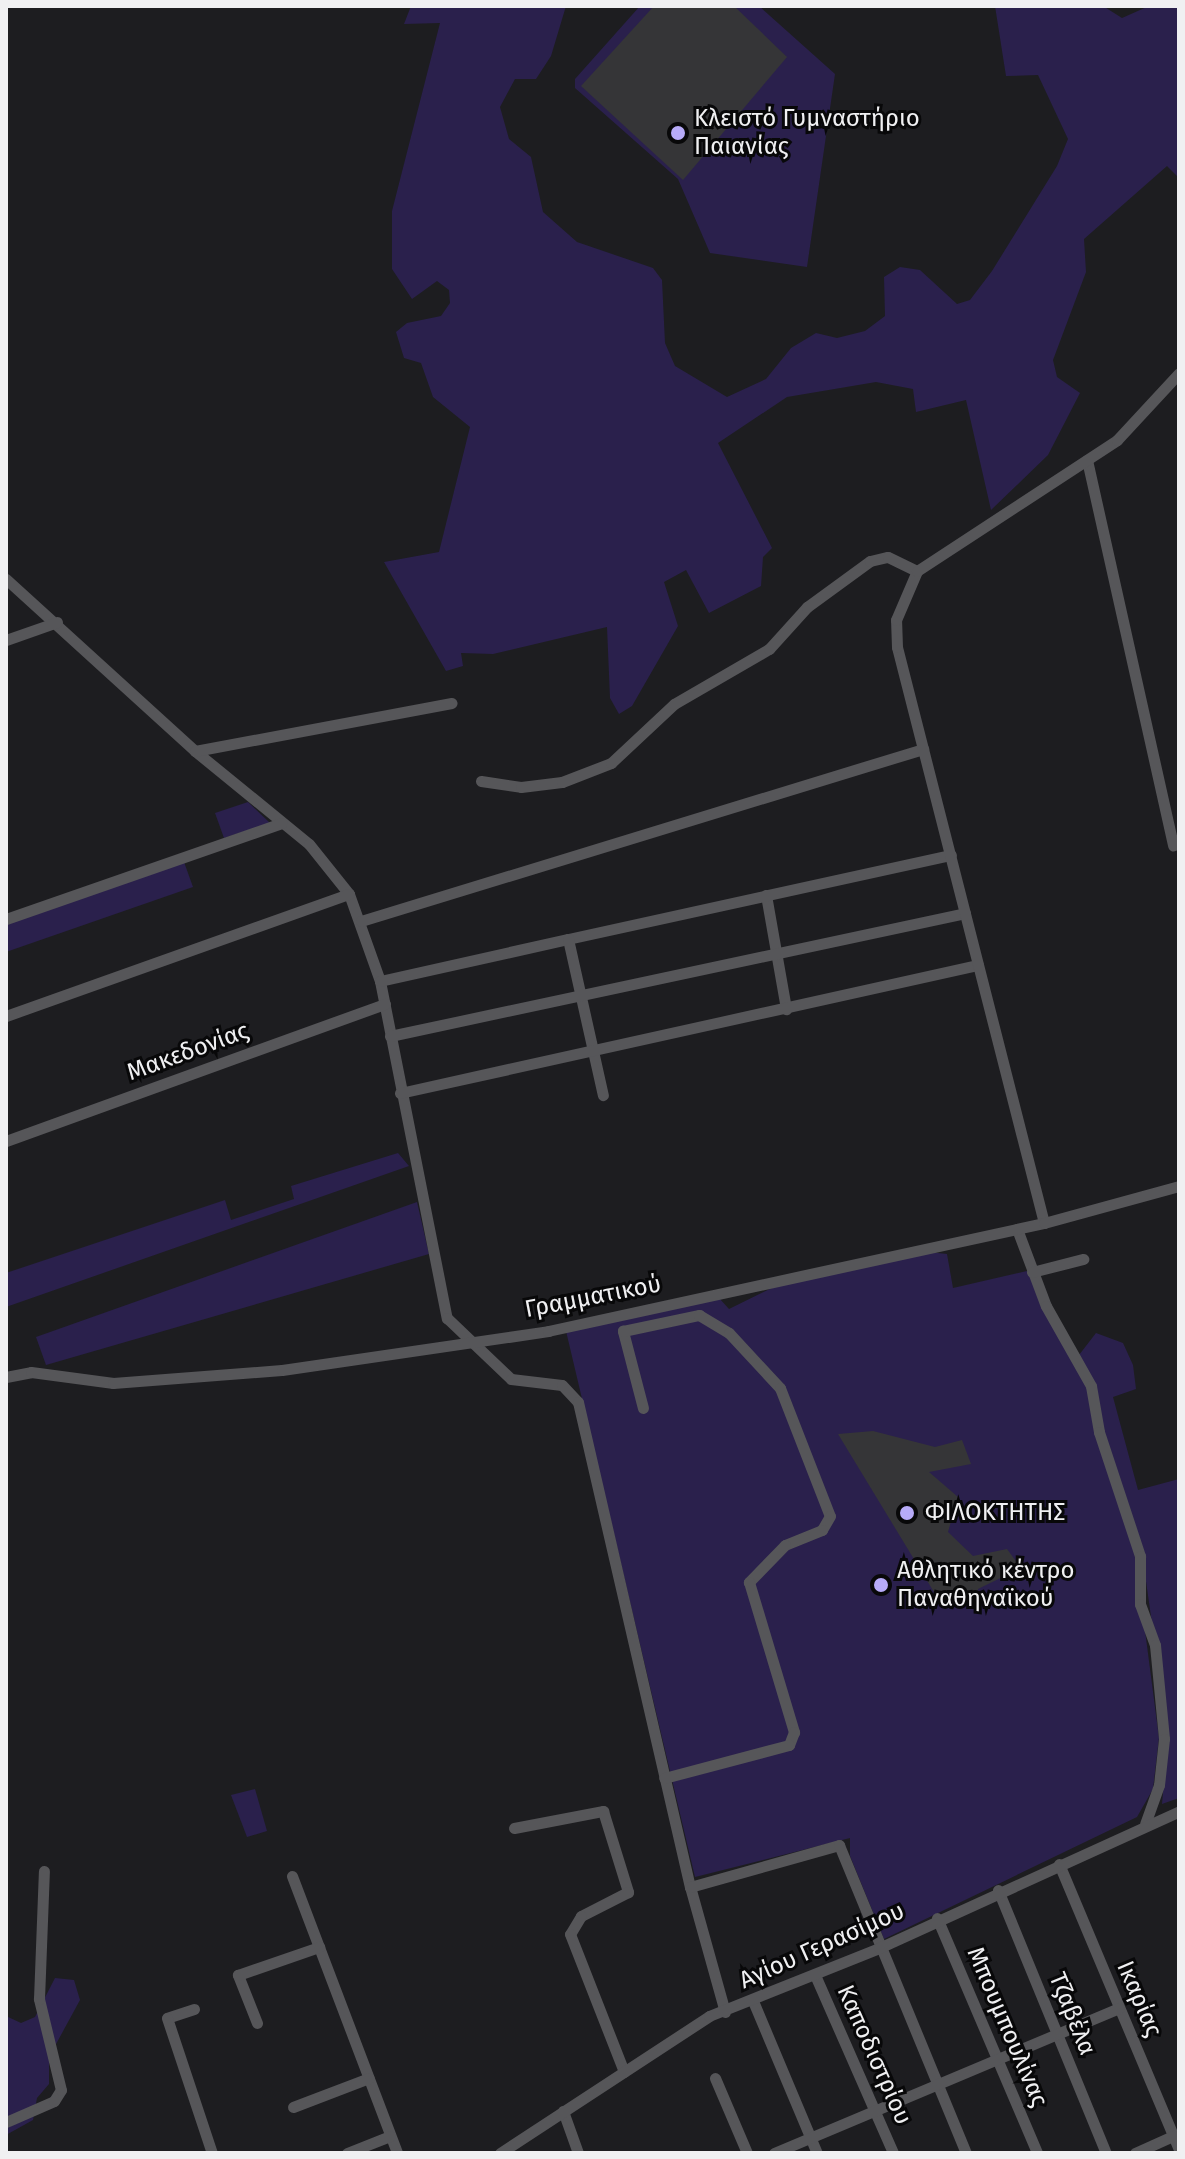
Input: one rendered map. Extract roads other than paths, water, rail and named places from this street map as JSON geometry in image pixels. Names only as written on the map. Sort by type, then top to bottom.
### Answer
[{"type":"street","points":[[1044,1223],[923,749],[896,620],[917,571],[1117,440],[1179,373]]},
{"type":"street","points":[[1087,460],[1173,846]]},
{"type":"street","points":[[481,781],[521,787],[562,782],[611,763],[674,704],[769,649],[807,607],[870,561],[888,557],[917,571]]},
{"type":"street","points":[[6,579],[57,622],[195,751],[309,844],[349,894],[380,981],[440,1298],[447,1318],[466,1342],[517,1383],[557,1384],[578,1402],[690,1887],[725,2012]]},
{"type":"street","points":[[6,640],[57,622]]},
{"type":"street","points":[[195,751],[452,703]]},
{"type":"street","points":[[361,921],[923,749]]},
{"type":"street","points":[[6,919],[282,823]]},
{"type":"street","points":[[380,981],[951,855]]},
{"type":"street","points":[[6,1016],[349,894]]},
{"type":"street","points":[[766,895],[786,1009]]},
{"type":"street","points":[[390,1036],[582,998],[965,913]]},
{"type":"street","points":[[568,939],[603,1095]]},
{"type":"street","points":[[400,1093],[593,1053],[978,965]]},
{"type":"street","name":"Μακεδονίας","points":[[6,1141],[385,1004]]},
{"type":"street","name":"Γραμματικού","points":[[6,1377],[31,1372],[113,1383],[282,1370],[594,1322],[1044,1223],[1179,1186]]},
{"type":"street","points":[[1017,1229],[1032,1272],[1091,1386],[1099,1432],[1140,1556],[1140,1604],[1155,1645],[1164,1739],[1159,1785],[1145,1824]]},
{"type":"street","points":[[1032,1272],[1083,1259]]},
{"type":"street","points":[[643,1408],[623,1331],[699,1315],[729,1333],[780,1388],[830,1516],[829,1525],[785,1545],[749,1582],[794,1732],[789,1745],[664,1778]]},
{"type":"street","points":[[514,1828],[597,1807],[603,1811],[628,1892],[581,1916],[570,1934],[624,2072]]},
{"type":"street","name":"Αγίου Γερασίμου","points":[[500,2153],[689,2027],[879,1948],[998,1890],[1179,1811]]},
{"type":"street","points":[[690,1887],[839,1845],[966,2153]]},
{"type":"street","name":"Ικαρίας","points":[[1059,1864],[1179,2150]]},
{"type":"street","points":[[6,2122],[54,2101],[61,2090],[39,1999],[44,1871]]},
{"type":"street","points":[[292,1876],[397,2153]]},
{"type":"street","name":"Τζαβέλα","points":[[998,1890],[1106,2153]]},
{"type":"street","name":"Μπουμπουλίνας","points":[[937,1918],[1037,2153]]},
{"type":"street","points":[[257,2023],[238,1975],[319,1947]]},
{"type":"street","name":"Καποδιστρίου","points":[[815,1975],[893,2153]]},
{"type":"street","points":[[753,2001],[817,2153]]},
{"type":"street","points":[[774,2153],[1119,2008]]},
{"type":"street","points":[[194,2009],[167,2018],[212,2153]]},
{"type":"street","points":[[293,2107],[369,2078]]},
{"type":"street","points":[[715,2078],[747,2153]]},
{"type":"street","points":[[563,2111],[578,2153]]},
{"type":"street","points":[[347,2153],[390,2136]]},
{"type":"street","points":[[1135,2153],[1173,2136]]},
{"type":"place","name":"Κλειστό Γυμναστήριο Παιανίας","points":[[678,133]]},
{"type":"place","name":"ΦΙΛΟΚΤΗΤΗΣ","points":[[907,1513]]},
{"type":"place","name":"Αθλητικό κέντρο Παναθηναϊκού","points":[[881,1585]]}]
